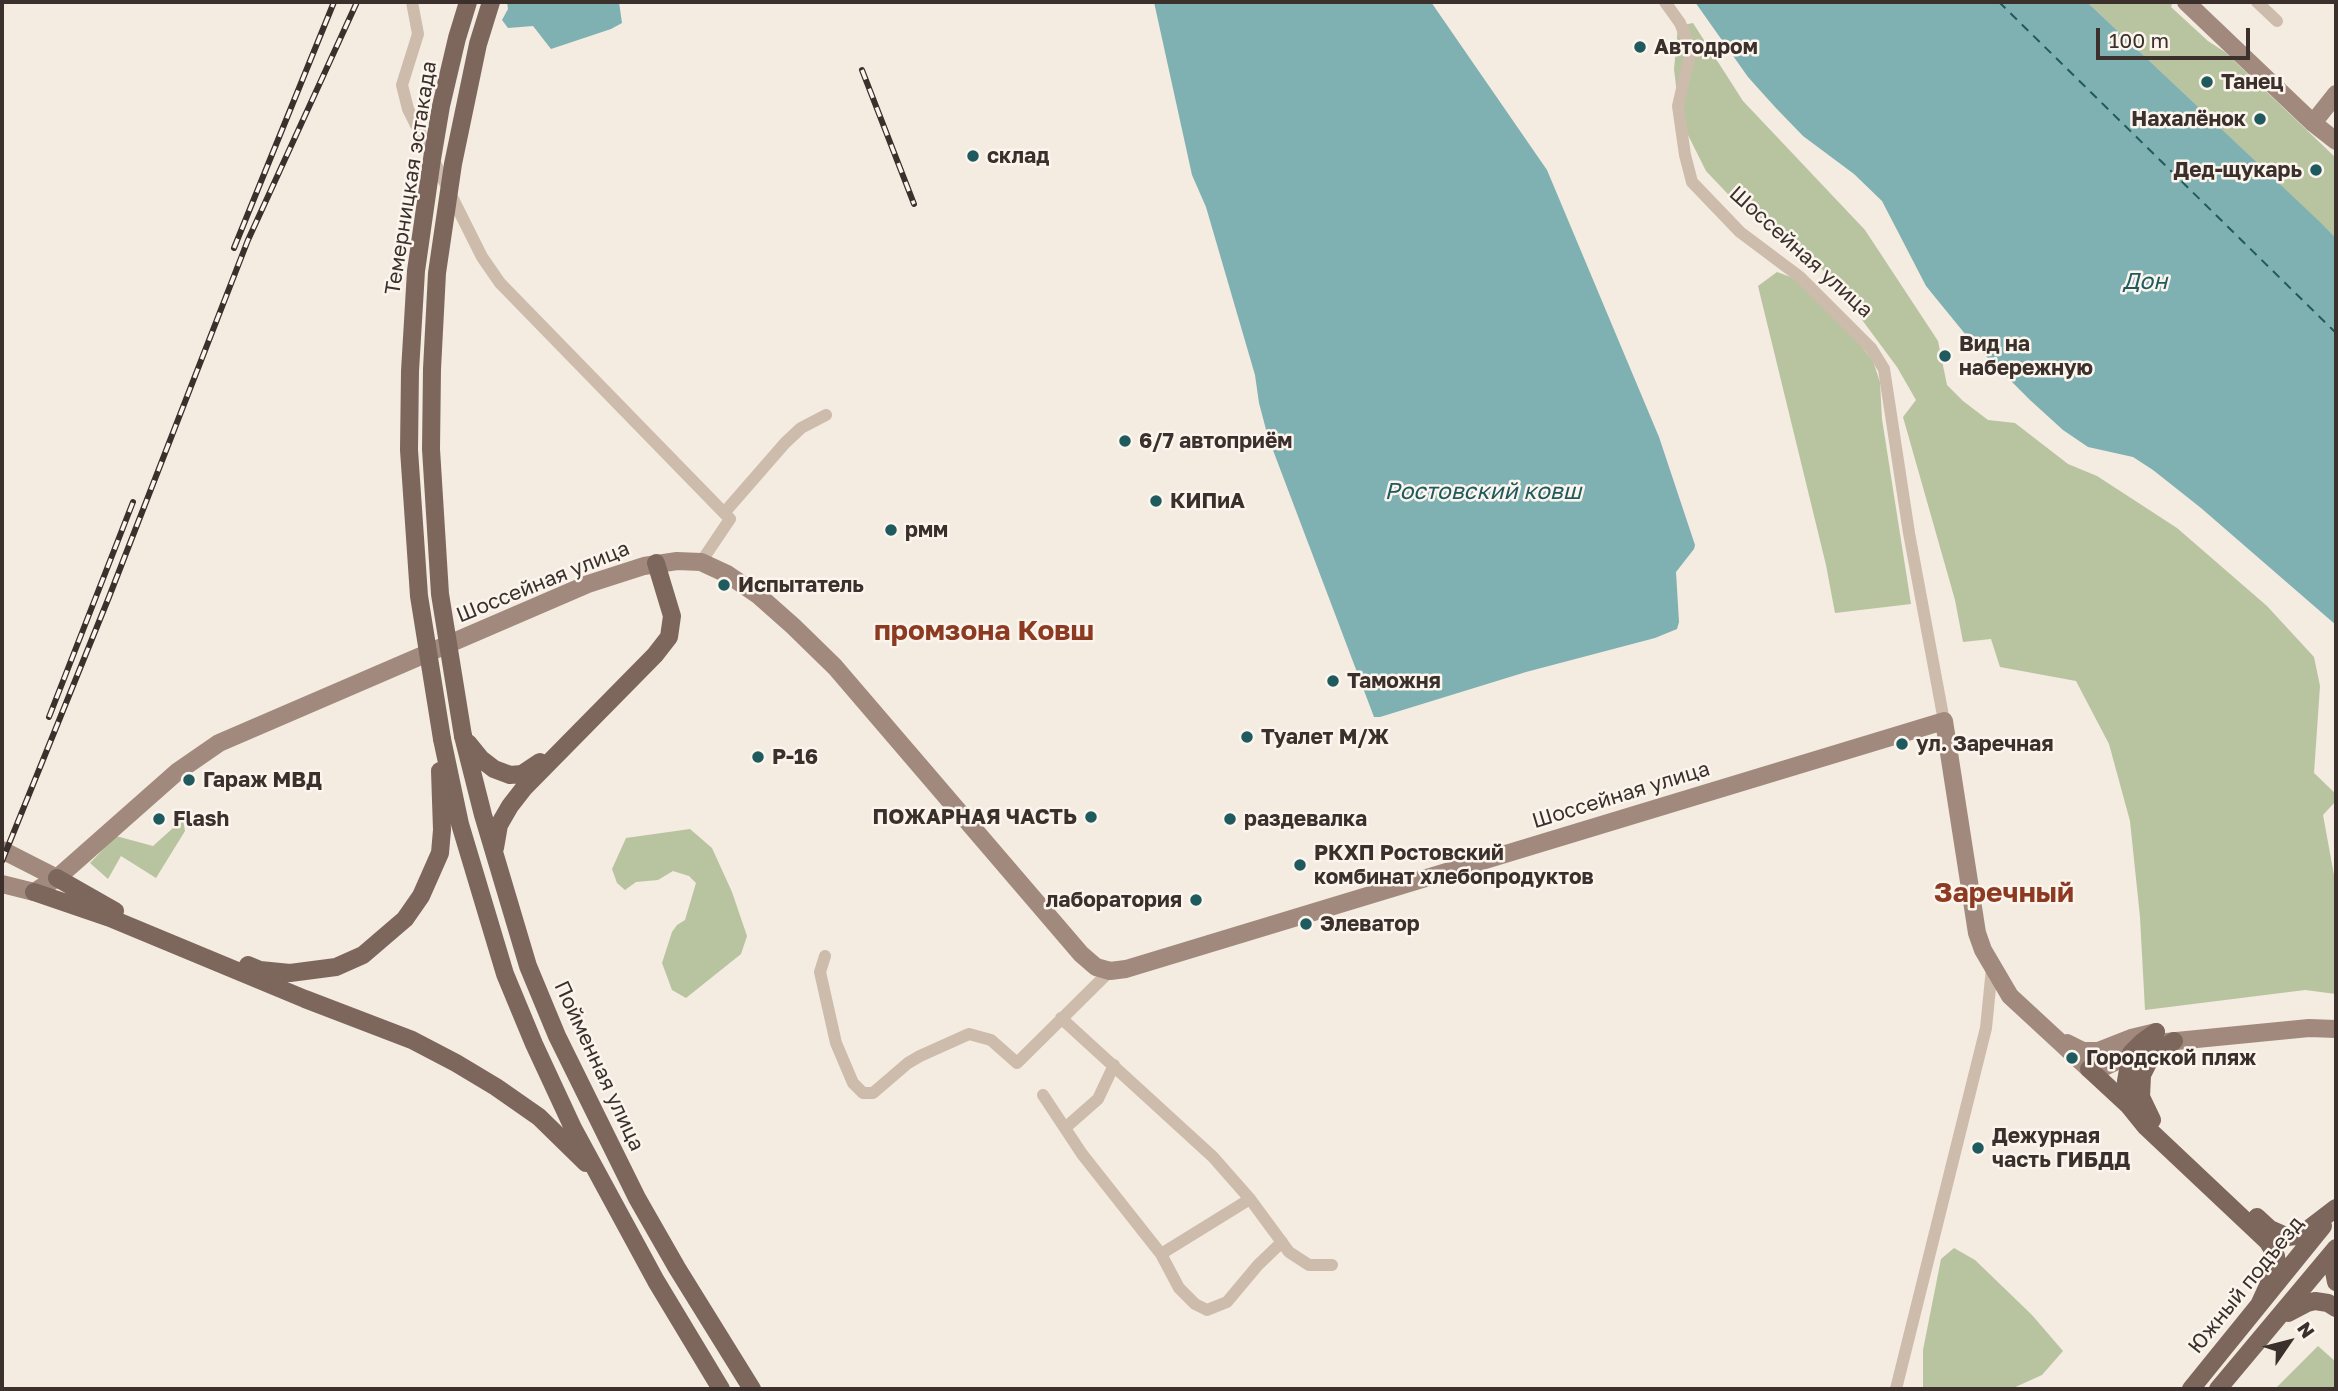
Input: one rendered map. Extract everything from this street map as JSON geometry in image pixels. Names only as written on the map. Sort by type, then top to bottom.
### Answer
[{"type":"main road","name":"Темерницкая эстакада","points":[[442,741],[419,596],[409,450],[410,371],[415,271],[430,171],[441,106],[468,2]]},
{"type":"main road","name":"Темерницкая эстакада","points":[[463,736],[440,594],[431,449],[432,369],[437,273],[453,164],[475,56],[491,2]]},
{"type":"main road","points":[[2186,2],[2313,123],[2336,141]]},
{"type":"main road","points":[[2313,123],[2336,94]]},
{"type":"main road","name":"Шоссейная улица","points":[[57,878],[177,772],[219,743],[577,589],[650,564],[701,562],[727,574],[758,595],[835,667],[1081,954],[1096,967],[1110,971],[1126,969],[1944,721],[1977,933],[1983,950],[2010,996],[2089,1069]]},
{"type":"main road","points":[[463,736],[481,759],[494,769],[510,775],[522,774],[534,768],[647,652],[660,635],[664,617],[650,564]]},
{"type":"main road","points":[[495,851],[499,825],[524,788],[655,656],[669,637],[673,616],[650,564]]},
{"type":"main road","name":"Пойменная улица","points":[[463,736],[528,966],[557,1036],[592,1110],[677,1268],[752,1389]]},
{"type":"main road","points":[[2,850],[110,908],[260,970],[290,974],[337,967],[363,955],[405,919],[430,878],[440,853],[442,830],[439,751],[442,741]]},
{"type":"main road","points":[[442,741],[460,824],[505,974],[534,1044],[573,1128],[656,1281],[721,1389]]},
{"type":"main road","points":[[34,892],[57,878]]},
{"type":"main road","points":[[57,878],[64,902]]},
{"type":"main road","points":[[2,884],[110,918],[412,1040],[456,1063],[539,1116],[584,1161],[625,1221]]},
{"type":"main road","points":[[2057,1039],[2083,1051],[2098,1051],[2156,1032],[2308,1016],[2336,1017]]},
{"type":"main road","points":[[2089,1069],[2104,1067],[2156,1043],[2309,1028],[2336,1029]]},
{"type":"main road","points":[[2129,1106],[2126,1081],[2131,1053],[2156,1032]]},
{"type":"main road","points":[[2152,1120],[2141,1097],[2142,1075],[2147,1063],[2157,1052],[2174,1041]]},
{"type":"main road","points":[[2089,1069],[2273,1249],[2277,1266],[2259,1305]]},
{"type":"main road","points":[[2129,1106],[2152,1120],[2270,1230],[2288,1237],[2302,1234],[2336,1209]]},
{"type":"main road","name":"Южный подъезд","points":[[2191,1389],[2336,1209]]},
{"type":"main road","points":[[2218,1389],[2336,1248]]},
{"type":"main road","points":[[2336,1256],[2333,1266],[2336,1282]]},
{"type":"main road","points":[[2276,1321],[2306,1303],[2315,1301],[2328,1303],[2336,1308]]},
{"type":"street","points":[[412,2],[418,34],[402,85],[408,109],[490,272],[727,516]]},
{"type":"street","name":"Шоссейная улица","points":[[1665,2],[1680,23],[1691,50],[1678,106],[1692,182],[1740,232],[1800,277],[1871,348],[1884,369],[1909,533],[1944,721]]},
{"type":"street","points":[[2257,2],[2277,21]]},
{"type":"street","points":[[701,562],[727,516],[801,428],[826,415]]},
{"type":"street","points":[[825,956],[820,972],[836,1043],[853,1083],[863,1093],[873,1093],[908,1063],[969,1034],[991,1040],[1017,1063],[1110,971]]},
{"type":"street","name":"Шоссейная улица","points":[[1896,1389],[1986,1028],[1992,968]]},
{"type":"street","points":[[1062,1018],[1213,1157],[1296,1258],[1309,1265],[1332,1265]]},
{"type":"street","points":[[1065,1128],[1098,1099],[1114,1065]]},
{"type":"street","points":[[1043,1095],[1082,1154],[1161,1254],[1179,1288],[1195,1304],[1207,1310],[1227,1302],[1258,1265],[1282,1242]]},
{"type":"street","points":[[1161,1254],[1250,1199]]},
{"type":"green space","points":[[2087,2],[2169,2],[2171,7],[2208,41],[2225,52],[2336,158],[2336,238]]},
{"type":"green space","points":[[1693,23],[1743,101],[1865,230],[1938,341],[1947,385],[1988,420],[2015,423],[2068,464],[2097,476],[2177,528],[2267,606],[2314,657],[2320,686],[2314,773],[2336,794],[2336,801],[2323,815],[2336,886],[2336,994],[2305,990],[2145,1010],[2140,917],[2130,821],[2109,744],[2076,681],[2000,667],[1991,639],[1963,642],[1955,600],[1903,417],[1916,400],[1897,367],[1828,274],[1744,211],[1706,171],[1680,119],[1674,69],[1678,26]]},
{"type":"green space","points":[[1777,272],[1796,279],[1853,335],[1873,361],[1880,382],[1882,419],[1911,604],[1835,613],[1826,565],[1758,286]]},
{"type":"green space","points":[[183,819],[185,831],[156,878],[121,856],[108,879],[90,863],[116,836],[153,846]]},
{"type":"green space","points":[[690,829],[712,848],[732,892],[747,936],[741,954],[686,998],[672,990],[662,963],[672,932],[685,920],[696,883],[689,876],[673,871],[658,880],[636,882],[625,890],[617,883],[612,869],[626,838]]},
{"type":"green space","points":[[1954,1248],[1975,1260],[2032,1315],[2063,1351],[2042,1375],[2011,1389],[1923,1389],[1923,1350],[1941,1259]]},
{"type":"green space","points":[[2318,1346],[2336,1362],[2336,1389],[2275,1389]]},
{"type":"water","points":[[507,2],[619,2],[622,23],[551,49],[533,26],[508,28],[502,20],[508,9]]},
{"type":"water","name":"Ростовский ковш","points":[[1154,2],[1431,2],[1547,170],[1659,437],[1695,545],[1676,572],[1679,622],[1677,629],[1655,638],[1526,672],[1374,717],[1268,437],[1255,375],[1206,207],[1192,175]]},
{"type":"water","name":"Дон","points":[[1695,2],[2087,2],[2321,223],[2336,238],[2336,625],[2153,470],[2133,457],[2088,447],[2063,430],[2030,400],[1970,340],[1926,286],[1882,201],[1854,174],[1803,136],[1775,107],[1748,77]]},
{"type":"ferry route","points":[[1999,2],[2336,333]]},
{"type":"railway","points":[[234,248],[334,2]]},
{"type":"railway","points":[[2,861],[109,597],[248,240],[357,2]]},
{"type":"railway","points":[[862,70],[914,204]]},
{"type":"railway","points":[[49,717],[133,502]]},
{"type":"place","name":"Автодром","points":[[1640,47]]},
{"type":"place","name":"Танец","points":[[2207,82]]},
{"type":"place","name":"Нахалёнок","points":[[2260,119]]},
{"type":"place","name":"склад","points":[[973,156]]},
{"type":"place","name":"Дед-щукарь","points":[[2316,170]]},
{"type":"place","name":"Вид на набережную","points":[[1945,356]]},
{"type":"place","name":"6/7 автоприём","points":[[1125,441]]},
{"type":"place","name":"КИПиА","points":[[1156,501]]},
{"type":"place","name":"рмм","points":[[891,530]]},
{"type":"place","name":"Испытатель","points":[[724,585]]},
{"type":"place","name":"Таможня","points":[[1333,681]]},
{"type":"place","name":"Туалет М/Ж","points":[[1247,737]]},
{"type":"place","name":"ул. Заречная","points":[[1902,744]]},
{"type":"place","name":"Р-16","points":[[758,757]]},
{"type":"place","name":"Гараж МВД","points":[[189,780]]},
{"type":"place","name":"ПОЖАРНАЯ ЧАСТЬ","points":[[1091,817]]},
{"type":"place","name":"Flash","points":[[159,819]]},
{"type":"place","name":"раздевалка","points":[[1230,819]]},
{"type":"place","name":"РКХП Ростовский комбинат хлебопродуктов","points":[[1300,865]]},
{"type":"place","name":"лаборатория","points":[[1196,900]]},
{"type":"place","name":"Элеватор","points":[[1306,924]]},
{"type":"place","name":"Городской пляж","points":[[2072,1058]]},
{"type":"place","name":"Дежурная часть ГИБДД","points":[[1978,1148]]},
{"type":"district","name":"промзона Ковш","points":[[984,631]]},
{"type":"district","name":"Заречный","points":[[2004,893]]}]
